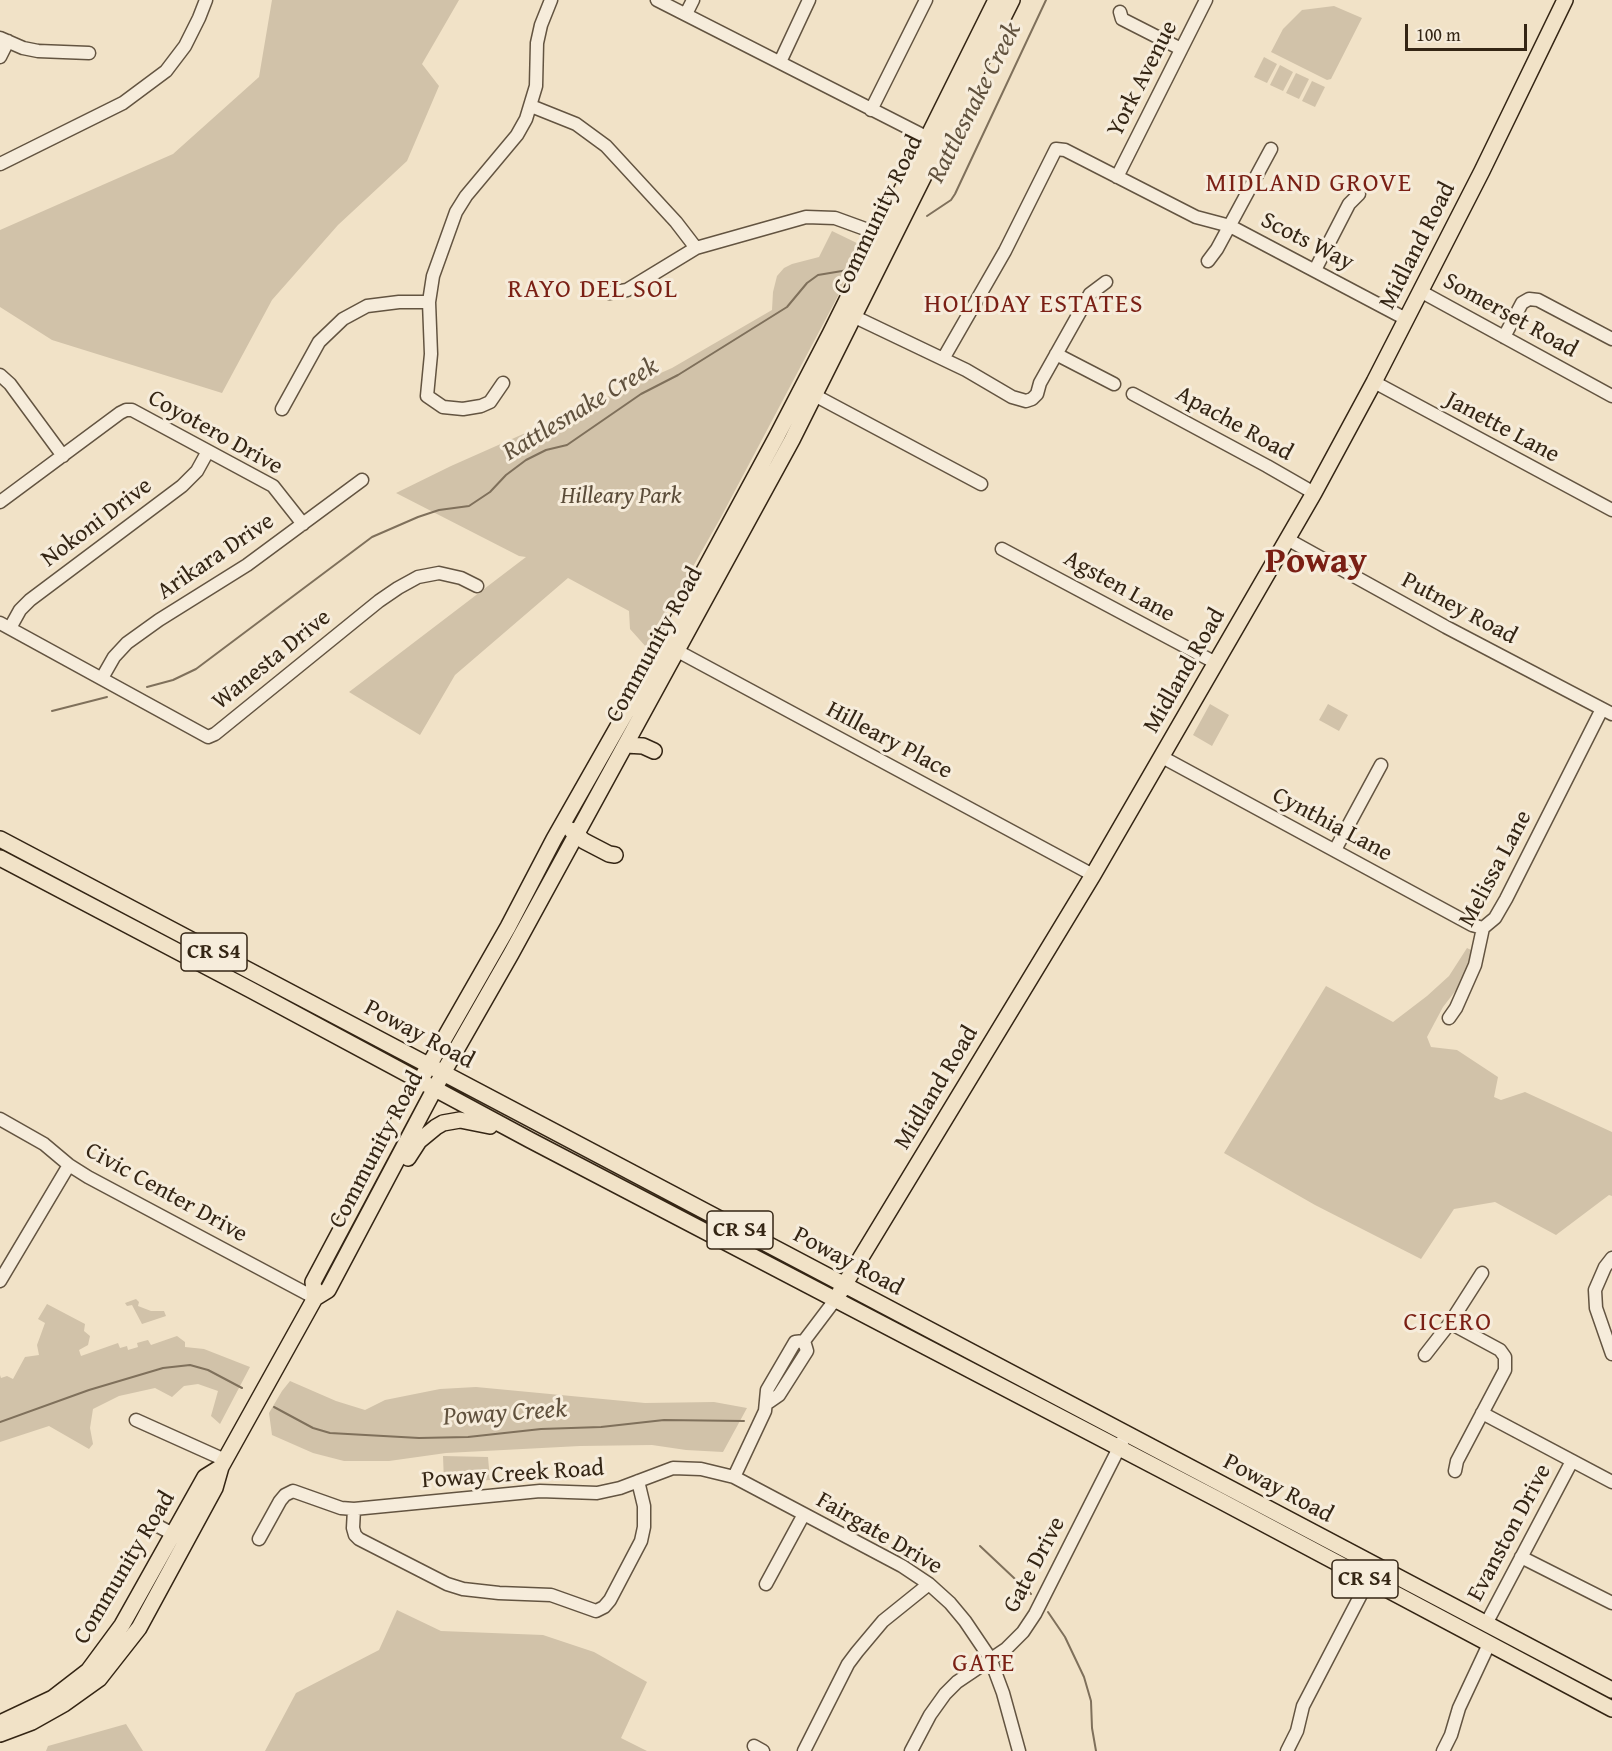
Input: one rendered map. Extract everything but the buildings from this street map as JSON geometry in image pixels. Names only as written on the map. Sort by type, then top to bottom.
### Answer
[{"type":"main road","name":"Community Road","points":[[315,1298],[313,1282],[428,1066],[612,737],[671,648],[816,396],[870,286],[996,0]]},
{"type":"main road","name":"Community Road","points":[[0,1734],[32,1722],[99,1679],[136,1633],[215,1488],[223,1463],[315,1298],[328,1290],[443,1074],[626,746],[671,648],[879,234],[1012,0]]},
{"type":"main road","name":"Midland Road","points":[[835,1300],[1093,874],[1314,493],[1374,382],[1565,0]]},
{"type":"main road","points":[[870,286],[868,274],[882,244],[882,237],[879,234]]},
{"type":"main road","points":[[855,317],[850,310],[861,285],[864,264]]},
{"type":"main road","points":[[816,396],[810,390],[827,353],[830,334]]},
{"type":"main road","points":[[792,440],[785,435],[800,404],[801,390]]},
{"type":"main road","points":[[585,819],[590,832],[609,846],[615,855],[576,836],[571,826],[600,772],[612,737]]},
{"type":"main road","points":[[626,746],[643,747],[654,751]]},
{"type":"main road","name":"Poway Road","points":[[0,839],[1020,1379],[1219,1500],[1237,1504],[1270,1521],[1361,1558],[1612,1690]]},
{"type":"main road","points":[[0,848],[26,860],[44,862]]},
{"type":"main road","points":[[534,912],[539,890],[555,858],[548,850]]},
{"type":"main road","points":[[7,862],[35,868],[56,878],[61,877],[63,873]]},
{"type":"main road","name":"Poway Road","points":[[7,862],[835,1300],[947,1358],[1123,1441],[1277,1523],[1368,1581],[1608,1706]]},
{"type":"main road","points":[[511,954],[506,951],[505,947],[522,911],[525,896]]},
{"type":"main road","points":[[87,904],[97,903],[107,906],[152,930],[158,929],[161,924]]},
{"type":"main road","points":[[156,940],[165,935],[206,956],[225,958]]},
{"type":"main road","points":[[229,979],[255,984],[296,1006],[302,1007],[310,1003]]},
{"type":"main road","points":[[363,1225],[374,1215],[419,1141],[436,1127],[451,1121],[470,1120],[530,1140]]},
{"type":"main road","points":[[548,1150],[580,1160],[621,1180],[632,1178],[635,1175]]},
{"type":"main road","points":[[624,1190],[632,1187],[643,1188],[686,1209],[708,1213]]},
{"type":"main road","points":[[351,1249],[351,1231],[361,1210],[358,1198]]},
{"type":"main road","points":[[888,1327],[910,1331],[950,1351],[960,1347]]},
{"type":"main road","points":[[947,1358],[949,1355],[959,1355],[996,1374],[1020,1379]]},
{"type":"main road","name":"Community Road","points":[[0,1723],[52,1698],[88,1671],[122,1625],[205,1477],[223,1463]]},
{"type":"main road","points":[[176,1528],[186,1542]]},
{"type":"main road","points":[[1368,1581],[1409,1594],[1479,1630],[1484,1629],[1486,1624]]},
{"type":"main road","points":[[1489,1644],[1496,1638],[1566,1674],[1595,1682]]},
{"type":"street","points":[[0,164],[123,103],[166,71],[185,46],[200,18],[206,0]]},
{"type":"street","points":[[502,383],[490,402],[481,406],[463,409],[443,407],[428,396],[431,354],[429,302],[433,276],[456,212],[466,196],[517,135],[531,106],[536,87],[537,43],[541,25],[552,0]]},
{"type":"street","points":[[657,0],[933,141]]},
{"type":"street","points":[[686,14],[693,0]]},
{"type":"street","points":[[780,62],[809,0]]},
{"type":"street","points":[[871,110],[926,0]]},
{"type":"street","name":"York Avenue","points":[[1117,177],[1206,0]]},
{"type":"street","points":[[1120,12],[1122,19],[1181,49]]},
{"type":"street","points":[[0,57],[4,40],[38,51],[89,53]]},
{"type":"street","points":[[531,106],[576,124],[606,146],[676,222],[696,248]]},
{"type":"street","name":"Scots Way","points":[[943,359],[1009,243],[1056,149],[1065,150],[1196,217],[1230,226],[1406,319]]},
{"type":"street","points":[[1208,261],[1230,226],[1271,149]]},
{"type":"street","points":[[1315,270],[1349,204],[1359,194]]},
{"type":"street","points":[[609,293],[627,290],[696,248],[806,217],[835,218],[879,234]]},
{"type":"street","points":[[855,317],[943,359],[1012,397],[1026,401],[1037,394],[1040,383],[1090,294],[1106,282]]},
{"type":"street","name":"Somerset Road","points":[[1420,291],[1612,396]]},
{"type":"street","points":[[1504,337],[1522,303],[1529,299],[1538,300],[1612,339]]},
{"type":"street","points":[[282,409],[319,342],[343,319],[367,306],[399,302],[429,302]]},
{"type":"street","points":[[1056,354],[1114,384]]},
{"type":"street","points":[[0,375],[10,384],[63,456],[0,502]]},
{"type":"street","name":"Janette Lane","points":[[1374,382],[1612,510]]},
{"type":"street","name":"Apache Road","points":[[1133,394],[1262,462],[1314,493]]},
{"type":"street","points":[[816,396],[981,484]]},
{"type":"street","name":"Coyotero Drive","points":[[63,456],[126,410],[138,412],[273,486],[303,524]]},
{"type":"street","name":"Nokoni Drive","points":[[5,626],[30,600],[182,486],[196,471],[208,451]]},
{"type":"street","name":"Arikara Drive","points":[[102,678],[114,657],[127,643],[159,620],[247,565],[362,480]]},
{"type":"street","name":"Putney Road","points":[[1287,539],[1607,712]]},
{"type":"street","name":"Agsten Lane","points":[[1002,549],[1216,663]]},
{"type":"street","name":"Wanesta Drive","points":[[5,626],[203,735],[212,736],[398,588],[418,577],[439,573],[461,578],[477,585]]},
{"type":"street","name":"Hilleary Place","points":[[671,648],[1093,874]]},
{"type":"street","name":"Melissa Lane","points":[[1449,1018],[1456,1008],[1475,965],[1483,927],[1495,918],[1506,899],[1607,712]]},
{"type":"street","name":"Cynthia Lane","points":[[1162,757],[1472,925],[1483,927]]},
{"type":"street","points":[[1335,850],[1381,765]]},
{"type":"street","name":"Civic Center Drive","points":[[0,1119],[44,1144],[69,1165],[315,1298]]},
{"type":"street","points":[[0,1281],[69,1165]]},
{"type":"street","points":[[1612,1258],[1605,1267],[1596,1290],[1596,1308],[1612,1354]]},
{"type":"street","points":[[1425,1355],[1450,1323],[1482,1273]]},
{"type":"street","name":"Midland Road","points":[[734,1478],[754,1438],[766,1404],[779,1395],[807,1351],[804,1341],[835,1300]]},
{"type":"street","points":[[1450,1323],[1500,1350],[1505,1357],[1505,1370],[1457,1461],[1455,1471]]},
{"type":"street","points":[[1482,1413],[1612,1482]]},
{"type":"street","points":[[136,1420],[223,1463]]},
{"type":"street","name":"Gate Drive","points":[[911,1751],[930,1715],[945,1694],[990,1658],[1006,1649],[1023,1632],[1035,1614],[1123,1441]]},
{"type":"street","name":"Evanston Drive","points":[[1486,1624],[1572,1461]]},
{"type":"street","name":"Poway Creek Road","points":[[259,1539],[280,1502],[292,1491],[341,1508],[354,1509],[540,1491],[597,1493],[673,1468],[694,1468],[734,1478]]},
{"type":"street","name":"Fairgate Drive","points":[[734,1478],[902,1566],[929,1584],[965,1621],[990,1658],[1019,1751]]},
{"type":"street","points":[[354,1509],[353,1528],[359,1539],[447,1584],[463,1589],[499,1593],[551,1595],[596,1611],[610,1600],[641,1541],[644,1506],[638,1481]]},
{"type":"street","points":[[766,1584],[804,1514]]},
{"type":"street","points":[[156,1525],[176,1528]]},
{"type":"street","points":[[1521,1557],[1612,1603]]},
{"type":"street","points":[[1287,1751],[1297,1731],[1303,1706],[1368,1581]]},
{"type":"street","points":[[804,1751],[848,1664],[883,1621],[929,1584]]},
{"type":"street","points":[[1443,1751],[1451,1735],[1459,1708],[1489,1644]]},
{"type":"green space","points":[[272,0],[459,0],[422,64],[439,86],[407,161],[338,225],[272,300],[222,393],[52,340],[0,307],[0,230],[173,154],[259,77]]},
{"type":"green space","points":[[1334,6],[1362,18],[1331,79],[1327,80],[1271,52],[1283,29],[1302,10]]},
{"type":"green space","points":[[1264,57],[1277,64],[1267,83],[1254,77]]},
{"type":"green space","points":[[1280,65],[1293,72],[1283,91],[1270,85]]},
{"type":"green space","points":[[1296,73],[1309,79],[1299,99],[1286,93]]},
{"type":"green space","points":[[1312,81],[1325,87],[1315,107],[1302,101]]},
{"type":"green space","name":"Hilleary Park","points":[[832,231],[863,246],[848,270],[839,294],[721,517],[647,648],[630,629],[629,611],[568,578],[455,675],[420,735],[349,692],[526,557],[519,556],[396,493],[451,466],[672,368],[772,310],[777,276],[784,268],[792,264],[819,257]]},
{"type":"green space","points":[[1210,704],[1229,715],[1212,746],[1193,735]]},
{"type":"green space","points":[[1328,704],[1348,715],[1339,731],[1319,720]]},
{"type":"green space","points":[[1467,948],[1473,951],[1460,985],[1443,1007],[1427,1037],[1431,1047],[1457,1050],[1498,1077],[1494,1097],[1501,1100],[1525,1092],[1612,1132],[1612,1196],[1609,1195],[1556,1235],[1495,1202],[1454,1209],[1421,1259],[1315,1205],[1224,1153],[1326,986],[1393,1022],[1449,976]]},
{"type":"green space","points":[[136,1299],[139,1302],[138,1306],[151,1311],[164,1311],[166,1316],[142,1324],[132,1305],[127,1306],[125,1303]]},
{"type":"green space","points":[[47,1304],[85,1324],[84,1331],[90,1336],[88,1345],[79,1350],[81,1356],[118,1343],[120,1348],[127,1346],[128,1350],[138,1347],[137,1343],[144,1341],[148,1340],[151,1345],[177,1336],[185,1342],[185,1347],[204,1349],[250,1367],[220,1424],[211,1416],[218,1391],[198,1384],[184,1386],[172,1397],[155,1388],[119,1396],[93,1409],[90,1428],[93,1444],[89,1449],[49,1426],[0,1442],[0,1375],[1,1378],[7,1376],[13,1379],[25,1357],[39,1355],[37,1345],[45,1323],[38,1319]]},
{"type":"green space","points":[[290,1381],[336,1401],[365,1410],[385,1400],[440,1389],[476,1387],[645,1403],[714,1402],[747,1408],[723,1452],[652,1445],[580,1446],[446,1453],[389,1461],[344,1461],[313,1453],[272,1435],[269,1413]]},
{"type":"green space","points":[[443,1456],[488,1457],[490,1480],[444,1483]]},
{"type":"green space","points":[[397,1610],[441,1631],[543,1635],[594,1652],[647,1682],[621,1738],[647,1751],[265,1751],[296,1693],[379,1650]]},
{"type":"green space","points":[[126,1724],[143,1751],[46,1751],[48,1746]]},
{"type":"waterway","name":"Rattlesnake Creek","points":[[927,216],[951,200],[955,194],[1046,0]]},
{"type":"waterway","name":"Rattlesnake Creek","points":[[147,687],[173,680],[196,669],[372,537],[439,510],[469,506],[490,492],[506,475],[526,460],[546,450],[567,445],[641,394],[678,375],[787,307],[807,283],[818,275],[848,270]]},
{"type":"waterway","name":"Rattlesnake Creek","points":[[52,711],[107,697]]},
{"type":"waterway","name":"Poway Creek","points":[[0,1422],[89,1390],[163,1368],[190,1365],[208,1370],[242,1388]]},
{"type":"waterway","name":"Poway Creek","points":[[274,1407],[313,1428],[330,1433],[419,1438],[468,1437],[664,1420],[744,1421]]},
{"type":"waterway","points":[[980,1546],[1031,1594]]},
{"type":"waterway","points":[[1048,1612],[1065,1637],[1084,1677],[1091,1701],[1096,1751]]},
{"type":"district","name":"MIDLAND GROVE","points":[[1309,184]]},
{"type":"district","name":"RAYO DEL SOL","points":[[593,290]]},
{"type":"district","name":"HOLIDAY ESTATES","points":[[1034,305]]},
{"type":"district","name":"Poway","points":[[1316,563]]},
{"type":"district","name":"CICERO","points":[[1448,1323]]},
{"type":"district","name":"GATE","points":[[984,1664]]}]
